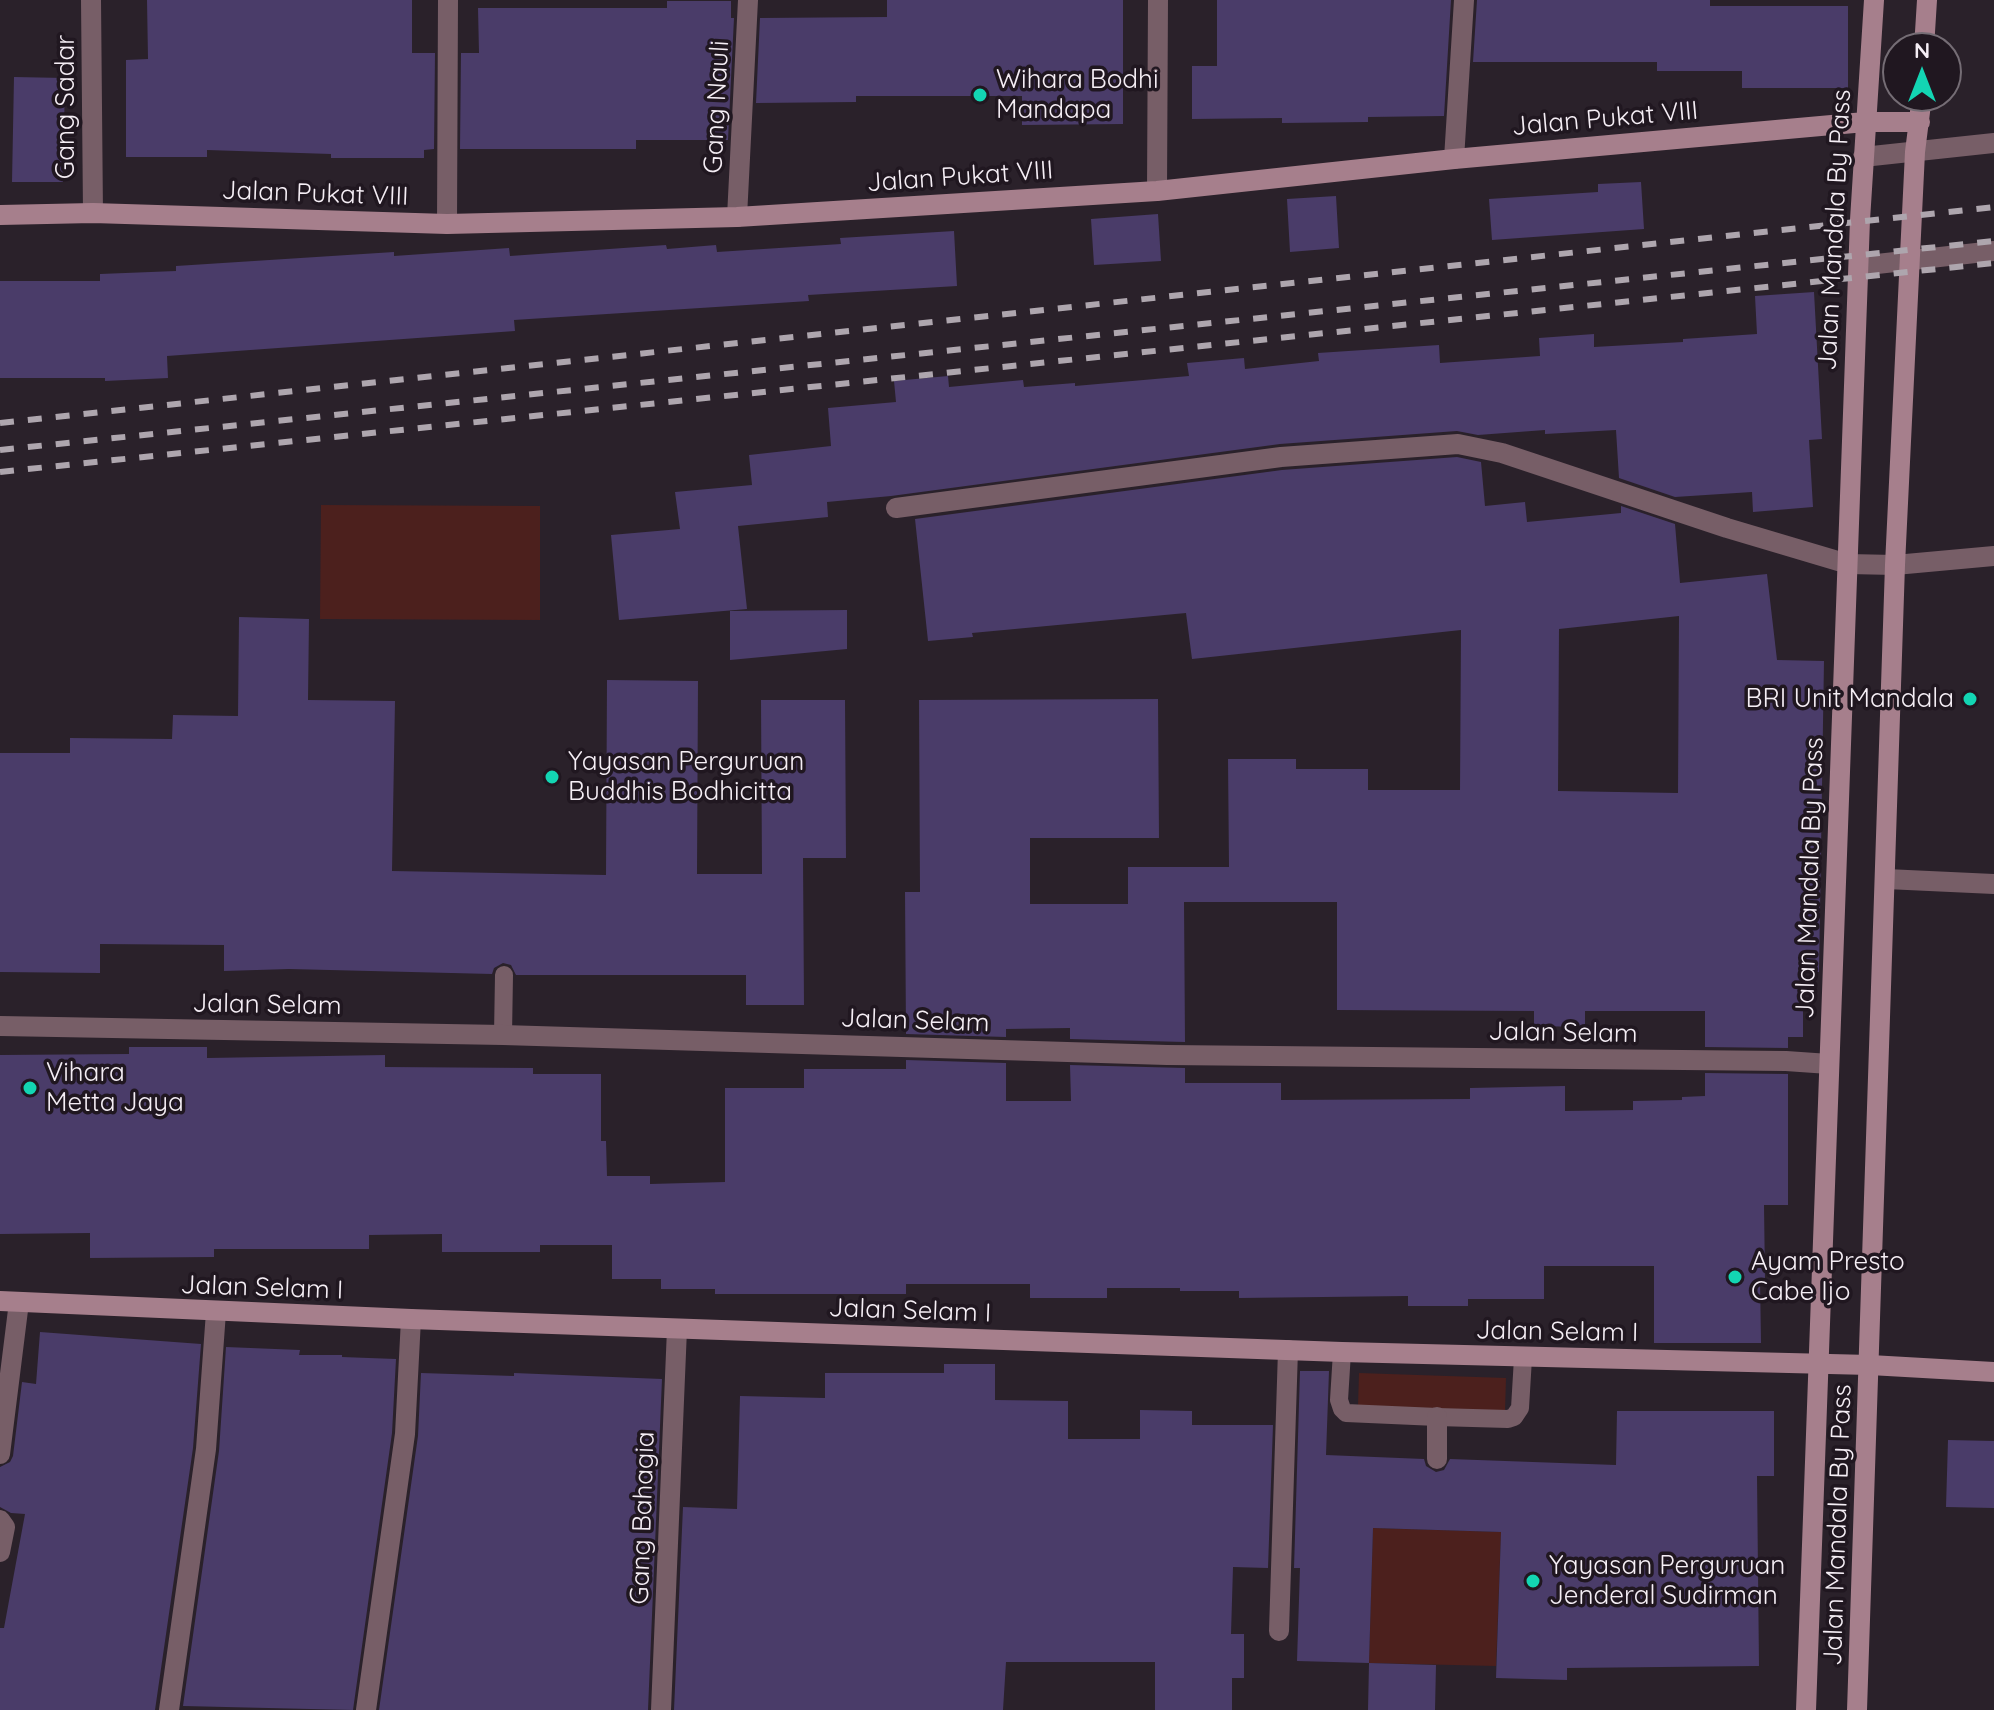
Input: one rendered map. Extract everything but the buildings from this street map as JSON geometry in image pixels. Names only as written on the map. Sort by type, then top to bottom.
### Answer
[{"type":"street","name":"Gang Sadar","points":[[91,0],[93,213]]},
{"type":"street","points":[[447,224],[448,0]]},
{"type":"street","name":"Gang Nauli","points":[[737,217],[748,0]]},
{"type":"street","points":[[1157,191],[1158,0]]},
{"type":"street","points":[[1454,159],[1464,0]]},
{"type":"street","name":"Jalan Mandala By Pass","points":[[1806,1710],[1863,157],[1874,0]]},
{"type":"street","points":[[1925,32],[1927,0]]},
{"type":"street","name":"Jalan Mandala By Pass","points":[[1857,1710],[1895,565],[1915,152],[1921,112]]},
{"type":"street","name":"Jalan Pukat VIII","points":[[0,215],[93,213],[447,224],[737,217],[1157,191],[1454,159],[1865,122],[1920,122]]},
{"type":"street","points":[[1863,157],[1994,143]]},
{"type":"street","points":[[1859,266],[1994,251]]},
{"type":"street","points":[[896,508],[1281,457],[1458,444],[1502,453],[1727,528],[1848,564],[1895,565],[1994,556]]},
{"type":"street","points":[[1886,879],[1994,884]]},
{"type":"street","name":"Jalan Selam","points":[[0,1026],[503,1035],[1167,1055],[1786,1061],[1829,1064]]},
{"type":"street","points":[[0,1454],[10,1302]]},
{"type":"street","name":"Jalan Selam I","points":[[10,1302],[677,1329],[1523,1358],[1870,1365],[1994,1372]]},
{"type":"street","points":[[169,1710],[206,1449],[216,1312]]},
{"type":"street","points":[[366,1710],[405,1434],[411,1319]]},
{"type":"street","name":"Gang Bahagia","points":[[661,1710],[677,1329]]},
{"type":"street","points":[[1279,1631],[1288,1350]]},
{"type":"street","points":[[1437,1417],[1437,1459]]},
{"type":"street","points":[[0,1520],[5,1527],[0,1552]]},
{"type":"lane","points":[[503,1035],[504,975]]},
{"type":"lane","points":[[1342,1352],[1339,1400],[1346,1413],[1437,1417],[1514,1417],[1520,1408],[1523,1358]]},
{"type":"shaded area","points":[[321,505],[540,506],[540,620],[320,619]]},
{"type":"shaded area","points":[[1359,1373],[1506,1378],[1505,1412],[1358,1407]]},
{"type":"shaded area","points":[[1373,1528],[1501,1532],[1496,1666],[1369,1663]]},
{"type":"railway","points":[[0,423],[1994,207]]},
{"type":"railway","points":[[0,450],[1994,241]]},
{"type":"railway","points":[[0,472],[1994,263]]},
{"type":"place","name":"Wihara Bodhi Mandapa","points":[[980,95]]},
{"type":"place","name":"BRI Unit Mandala","points":[[1970,699]]},
{"type":"place","name":"Yayasan Perguruan Buddhis Bodhicitta","points":[[552,777]]},
{"type":"place","name":"Vihara Metta Jaya","points":[[30,1088]]},
{"type":"place","name":"Ayam Presto Cabe Ijo","points":[[1735,1277]]},
{"type":"place","name":"Yayasan Perguruan Jenderal Sudirman","points":[[1533,1581]]}]
